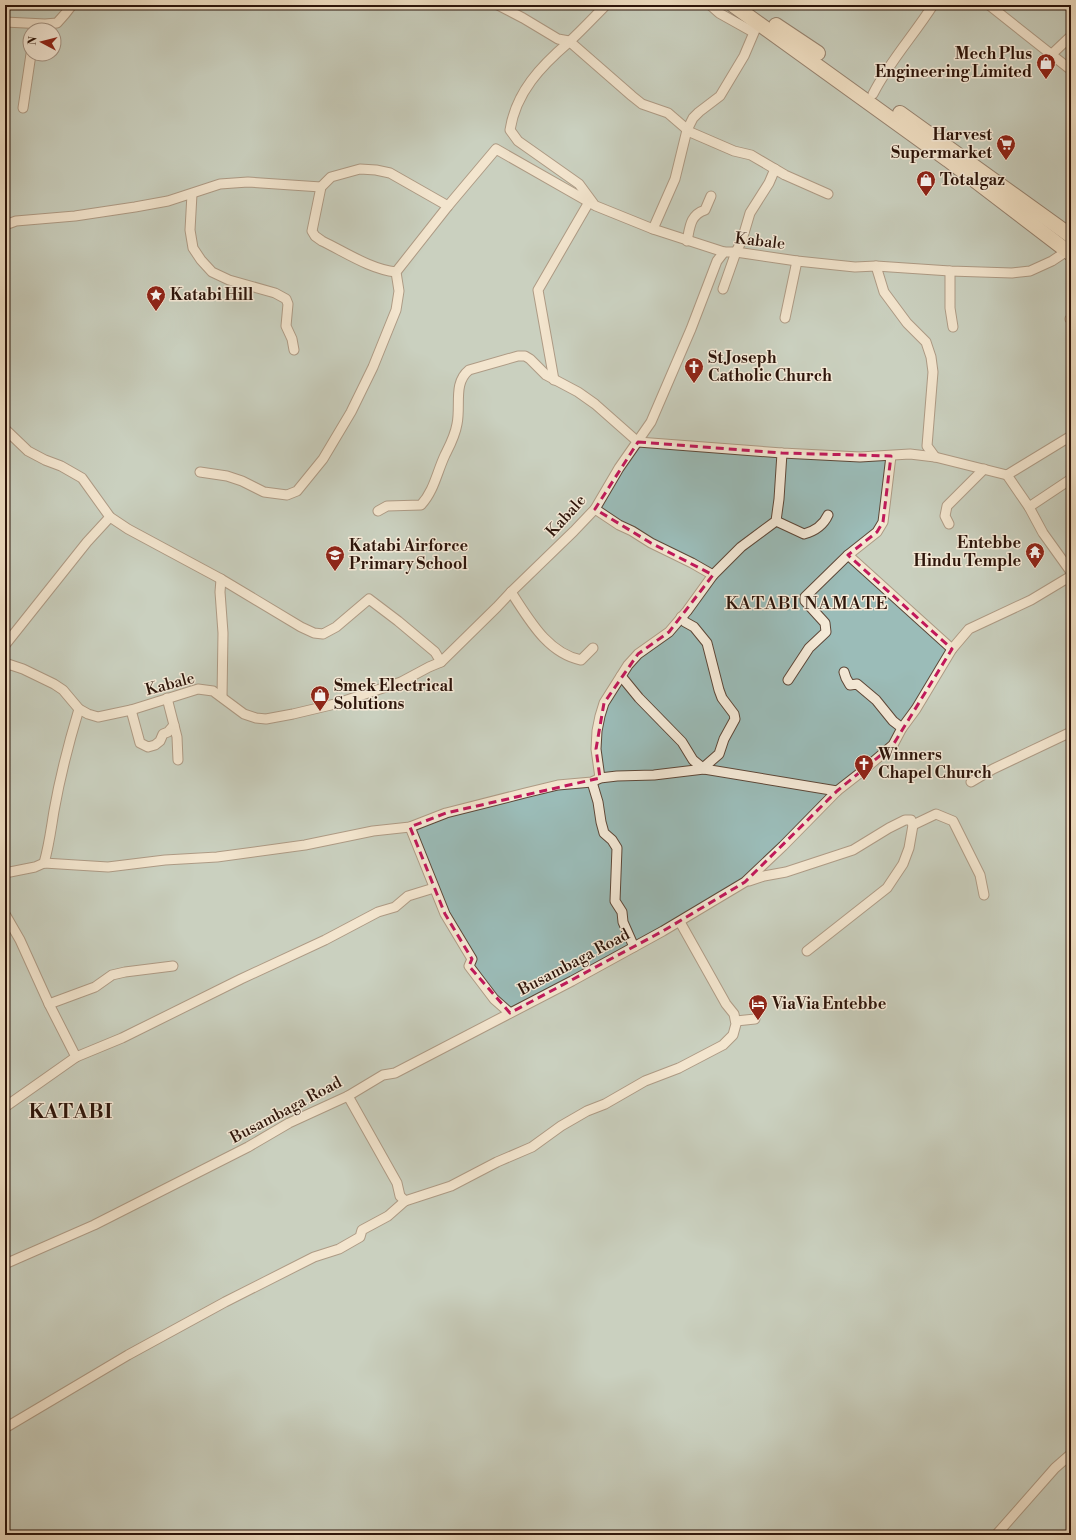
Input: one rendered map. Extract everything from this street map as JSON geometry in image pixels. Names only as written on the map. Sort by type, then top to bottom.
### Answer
[{"type":"highway","points":[[733,5],[756,27],[948,160],[1070,251]]},
{"type":"highway","points":[[748,5],[1071,236]]},
{"type":"street","points":[[58,22],[72,5]]},
{"type":"street","points":[[498,5],[558,39],[569,41],[642,104],[668,112],[687,130],[734,151],[750,155],[775,170],[828,194]]},
{"type":"street","points":[[592,204],[579,184],[518,141],[510,130],[518,103],[527,85],[555,53],[606,5]]},
{"type":"street","points":[[652,229],[675,179],[687,130],[693,118],[720,96],[744,56],[756,27],[719,13],[710,5]]},
{"type":"street","points":[[874,94],[882,77],[933,5]]},
{"type":"street","points":[[989,5],[1071,70]]},
{"type":"street","points":[[5,22],[22,25]]},
{"type":"street","points":[[1052,54],[1071,36]]},
{"type":"street","points":[[23,108],[30,62]]},
{"type":"street","points":[[200,472],[227,476],[242,481],[264,492],[287,495],[297,491],[323,459],[351,412],[373,367],[396,310],[398,291],[396,272],[496,148],[592,204],[652,229],[724,252]]},
{"type":"street","points":[[396,272],[384,271],[372,266],[315,236],[312,231],[321,187],[332,177],[360,169],[376,170],[390,173],[404,180],[448,206]]},
{"type":"street","points":[[723,290],[736,252],[742,240],[750,213],[769,184],[775,170]]},
{"type":"street","points":[[5,225],[16,221],[75,216],[168,201],[220,184],[248,182],[321,187]]},
{"type":"street","points":[[192,194],[190,230],[193,248],[212,272],[229,280],[275,293],[286,299],[288,304],[286,326],[292,339],[294,350]]},
{"type":"street","points":[[688,241],[694,216],[698,212],[705,210],[711,196]]},
{"type":"street","points":[[554,380],[538,290],[592,204]]},
{"type":"street","name":"Kabale","points":[[5,663],[23,669],[54,684],[63,690],[79,709],[98,717],[131,710],[198,689],[213,691],[244,714],[256,718],[266,719],[335,704],[401,682],[441,662],[595,509],[619,468],[651,422],[717,261],[724,252],[736,252],[797,261],[855,267],[876,266],[1012,273],[1030,271],[1070,251]]},
{"type":"street","points":[[785,318],[797,261]]},
{"type":"street","points":[[876,266],[884,292],[907,323],[926,342],[931,357],[933,372],[932,402],[927,446],[935,457]]},
{"type":"street","points":[[950,271],[950,308],[953,327]]},
{"type":"street","points":[[378,512],[387,506],[421,505],[427,498],[444,456],[452,442],[457,425],[460,381],[464,375],[469,370],[518,356],[525,356],[546,375],[578,392],[595,404],[638,442],[782,453],[860,457],[910,454],[935,457],[1007,475],[1029,507],[1043,533],[1071,572]]},
{"type":"street","points":[[5,429],[28,451],[82,478],[110,517],[301,627],[314,633],[323,634],[336,627],[369,599],[435,652],[441,662]]},
{"type":"street","points":[[910,454],[922,445],[928,430]]},
{"type":"street","points":[[1007,475],[1071,436]]},
{"type":"street","points":[[634,947],[623,922],[622,912],[615,901],[617,848],[612,840],[604,833],[600,822],[596,780],[596,732],[604,703],[628,665],[638,654],[669,632],[713,575],[741,547],[776,521],[782,453]]},
{"type":"street","points":[[788,680],[808,648],[826,632],[825,623],[805,601],[805,597],[848,555],[877,532],[883,522],[891,456]]},
{"type":"street","points":[[949,524],[946,516],[947,506],[984,469]]},
{"type":"street","points":[[1029,507],[1071,479]]},
{"type":"street","points":[[595,509],[619,525],[632,530],[651,543],[713,575]]},
{"type":"street","points":[[776,521],[804,534],[814,532],[826,520],[828,515]]},
{"type":"street","points":[[5,645],[87,542],[110,517]]},
{"type":"street","points":[[848,555],[952,649]]},
{"type":"street","name":"Busambaga Road","points":[[5,1264],[94,1225],[248,1147],[289,1123],[348,1096],[383,1075],[395,1073],[572,981],[680,922],[745,882],[837,791],[893,745],[902,728],[916,709],[952,649],[969,629],[1031,600],[1071,576]]},
{"type":"street","points":[[221,580],[220,592],[224,640],[222,697]]},
{"type":"street","points":[[511,592],[542,637],[555,648],[573,658],[581,660],[593,648]]},
{"type":"street","points":[[681,617],[685,622],[694,627],[707,643],[719,690],[722,698],[734,714],[735,719],[724,739],[719,754],[704,769]]},
{"type":"street","points":[[844,672],[850,685],[857,684],[862,688],[876,700],[902,728]]},
{"type":"street","points":[[621,676],[639,698],[682,742],[693,760],[704,769]]},
{"type":"street","points":[[167,698],[177,737],[178,760]]},
{"type":"street","points":[[44,863],[50,843],[61,776],[79,709]]},
{"type":"street","points":[[131,710],[140,743],[148,747],[155,745],[163,734],[168,732],[174,725]]},
{"type":"street","points":[[971,782],[993,769],[1071,732]]},
{"type":"street","points":[[5,873],[35,867],[44,863],[108,867],[164,860],[217,857],[305,845],[373,831],[410,827],[446,813],[558,785],[704,769],[837,791]]},
{"type":"street","points":[[913,825],[936,814],[953,821],[980,875],[984,895]]},
{"type":"street","points":[[745,882],[764,876],[786,872],[853,850],[905,820],[911,820],[913,825],[909,848],[903,864],[887,888],[807,952]]},
{"type":"street","points":[[410,827],[445,914],[472,959],[469,966],[494,999],[510,1013]]},
{"type":"street","points":[[5,1106],[76,1057],[122,1038],[241,979],[325,940],[378,912],[395,907],[408,896],[434,888]]},
{"type":"street","points":[[5,914],[20,940],[49,1004],[76,1057]]},
{"type":"street","points":[[5,1428],[128,1355],[225,1302],[314,1257],[339,1249],[360,1237],[362,1230],[388,1216],[405,1201],[451,1186],[497,1162],[532,1147],[561,1126],[587,1111],[605,1104],[645,1081],[679,1068],[723,1045],[732,1035],[736,1021],[734,1014],[726,1004],[680,922]]},
{"type":"street","points":[[49,1004],[95,987],[112,975],[173,966]]},
{"type":"street","points":[[736,1021],[755,1019]]},
{"type":"street","points":[[348,1096],[397,1183],[400,1196],[405,1201]]},
{"type":"street","points":[[996,1535],[1055,1468],[1071,1454]]},
{"type":"highlighted area","points":[[638,442],[782,453],[891,456],[883,522],[877,532],[848,555],[952,649],[893,745],[837,791],[745,882],[663,931],[510,1013],[469,966],[472,959],[445,914],[410,827],[446,813],[600,778],[596,749],[604,703],[638,654],[669,632],[713,575],[651,543],[595,509]]},
{"type":"water","points":[[5,5],[1071,5],[1071,1535],[5,1535]]},
{"type":"place","name":"Mech Plus Engineering Limited","points":[[1046,80]]},
{"type":"place","name":"Harvest Supermarket","points":[[1006,161]]},
{"type":"place","name":"Totalgaz","points":[[926,197]]},
{"type":"place","name":"Katabi Hill","points":[[156,312]]},
{"type":"place","name":"St Joseph Catholic Church","points":[[694,384]]},
{"type":"place","name":"Entebbe Hindu Temple","points":[[1035,569]]},
{"type":"place","name":"Katabi Airforce Primary School","points":[[335,572]]},
{"type":"place","name":"Smek Electrical Solutions","points":[[320,712]]},
{"type":"place","name":"Winners Chapel Church","points":[[864,781]]},
{"type":"place","name":"ViaVia Entebbe","points":[[758,1021]]},
{"type":"district","name":"KATABI NAMATE","points":[[807,603]]},
{"type":"district","name":"KATABI","points":[[71,1112]]}]
